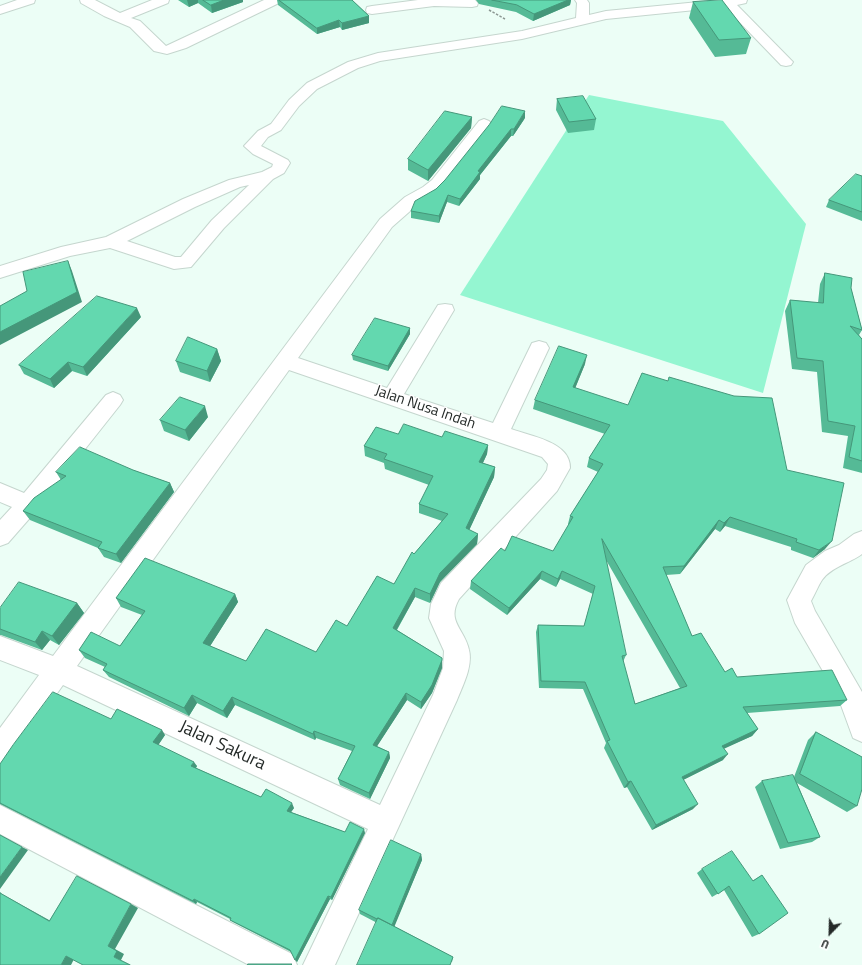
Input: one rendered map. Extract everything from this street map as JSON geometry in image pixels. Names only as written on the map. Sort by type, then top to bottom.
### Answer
[{"type":"street","points":[[0,10],[29,0]]},
{"type":"street","points":[[86,0],[109,13],[135,24],[160,48],[167,50],[181,45],[274,0]]},
{"type":"street","points":[[121,18],[163,0]]},
{"type":"street","points":[[581,0],[583,3],[582,20]]},
{"type":"street","points":[[372,10],[410,4],[453,1],[472,3]]},
{"type":"street","points":[[111,242],[174,264],[185,263],[218,224],[267,176],[278,170],[282,163],[275,158],[256,150],[252,146],[263,134],[276,127],[294,103],[312,86],[353,65],[378,57],[606,16],[735,2],[786,62]]},
{"type":"street","points":[[0,750],[386,223],[411,201],[429,191],[438,183],[484,124]]},
{"type":"street","points":[[0,272],[67,251],[111,242],[189,203],[235,183],[267,176]]},
{"type":"street","points":[[392,397],[445,310]]},
{"type":"street","points":[[498,434],[539,348]]},
{"type":"street","name":"Jalan Nusa Indah","points":[[286,361],[550,451],[556,456],[559,462],[559,470],[549,485],[450,591],[443,604],[441,618],[457,650],[456,668],[444,700],[386,822]]},
{"type":"street","points":[[0,536],[113,400]]},
{"type":"street","points":[[0,492],[28,504]]},
{"type":"street","points":[[862,541],[847,552],[833,558],[814,572],[799,600],[804,615],[849,692],[862,728]]},
{"type":"street","name":"Jalan Sakura","points":[[0,648],[58,670],[386,822]]},
{"type":"street","points":[[0,819],[281,965]]},
{"type":"street","points":[[319,965],[386,822]]},
{"type":"path","points":[[472,3],[491,10],[504,18],[519,32]]},
{"type":"green space","points":[[589,95],[723,121],[806,224],[763,393],[460,295]]},
{"type":"building","points":[[203,0],[224,0],[211,5]]},
{"type":"building","points":[[279,0],[352,0],[369,16],[342,23],[339,20],[317,28]]},
{"type":"building","points":[[492,0],[568,0],[534,14],[517,5]]},
{"type":"building","points":[[722,0],[751,38],[719,40],[693,2]]},
{"type":"building","points":[[583,96],[596,119],[569,122],[557,99]]},
{"type":"building","points":[[502,106],[525,111],[514,129],[511,129],[478,171],[480,172],[460,199],[448,195],[439,216],[411,211],[415,201],[436,189],[445,180],[489,125]]},
{"type":"building","points":[[445,111],[472,117],[428,170],[408,159]]},
{"type":"building","points":[[856,174],[862,176],[862,212],[829,200]]},
{"type":"building","points":[[68,261],[77,292],[0,332],[0,306],[27,291],[23,272]]},
{"type":"building","points":[[825,273],[852,278],[851,288],[862,330],[850,326],[862,339],[862,461],[849,457],[855,426],[828,421],[823,361],[797,358],[790,300],[823,303]]},
{"type":"building","points":[[97,296],[137,308],[83,367],[68,362],[50,379],[19,365]]},
{"type":"building","points":[[375,318],[410,328],[388,366],[352,355]]},
{"type":"building","points":[[188,337],[217,349],[207,371],[176,361]]},
{"type":"building","points":[[559,346],[587,355],[573,387],[628,405],[642,373],[668,381],[669,377],[734,396],[772,398],[787,470],[844,483],[832,541],[819,550],[796,542],[797,539],[730,517],[724,523],[719,520],[684,566],[663,567],[692,636],[701,633],[725,672],[732,668],[737,677],[832,670],[847,700],[743,707],[758,729],[722,746],[728,754],[682,777],[698,804],[656,825],[631,781],[628,782],[607,741],[610,740],[585,682],[541,681],[538,625],[584,626],[595,586],[562,571],[558,579],[542,571],[509,608],[471,581],[501,548],[505,551],[512,536],[553,551],[573,517],[570,516],[603,464],[589,458],[610,425],[535,400]],"holes":[[[602,539],[687,686],[635,704],[622,656],[626,655]]]},
{"type":"building","points":[[180,397],[205,406],[185,430],[160,420]]},
{"type":"building","points":[[404,424],[442,437],[445,431],[488,445],[479,462],[495,467],[466,528],[478,534],[440,573],[430,594],[415,588],[393,628],[442,658],[442,660],[432,685],[421,702],[406,693],[373,745],[389,752],[369,793],[338,779],[355,746],[314,731],[313,734],[232,697],[223,711],[192,695],[184,708],[103,670],[107,664],[79,650],[91,632],[120,646],[145,611],[116,598],[145,558],[235,594],[203,643],[246,661],[266,629],[316,652],[336,620],[347,626],[377,576],[394,584],[412,552],[414,554],[448,514],[419,504],[433,476],[384,459],[387,454],[364,446],[376,427],[398,434]]},
{"type":"building","points":[[80,447],[133,470],[170,483],[116,554],[98,548],[102,542],[23,511],[34,498],[66,476],[56,472]]},
{"type":"building","points":[[19,582],[77,603],[52,636],[42,631],[35,642],[0,629],[0,608]]},
{"type":"building","points":[[53,692],[111,719],[117,709],[162,730],[153,742],[194,762],[191,766],[261,797],[266,789],[292,803],[287,811],[345,832],[350,822],[364,829],[331,897],[328,896],[295,960],[290,950],[230,920],[231,918],[194,899],[193,901],[0,803],[0,764]]},
{"type":"building","points":[[816,732],[862,757],[862,789],[857,806],[800,774]]},
{"type":"building","points":[[793,775],[820,837],[788,843],[762,781]]},
{"type":"building","points":[[0,835],[22,847],[0,877]]},
{"type":"building","points":[[391,840],[421,854],[392,925],[359,910]]},
{"type":"building","points":[[732,851],[753,881],[762,875],[788,913],[759,934],[729,886],[718,894],[702,869]]},
{"type":"building","points":[[77,876],[131,904],[108,946],[117,951],[114,957],[130,965],[83,965],[66,956],[61,965],[0,965],[0,893],[49,921]]},
{"type":"building","points":[[378,918],[453,957],[450,965],[357,965]]},
{"type":"building","points":[[248,964],[292,964],[248,965]]}]
